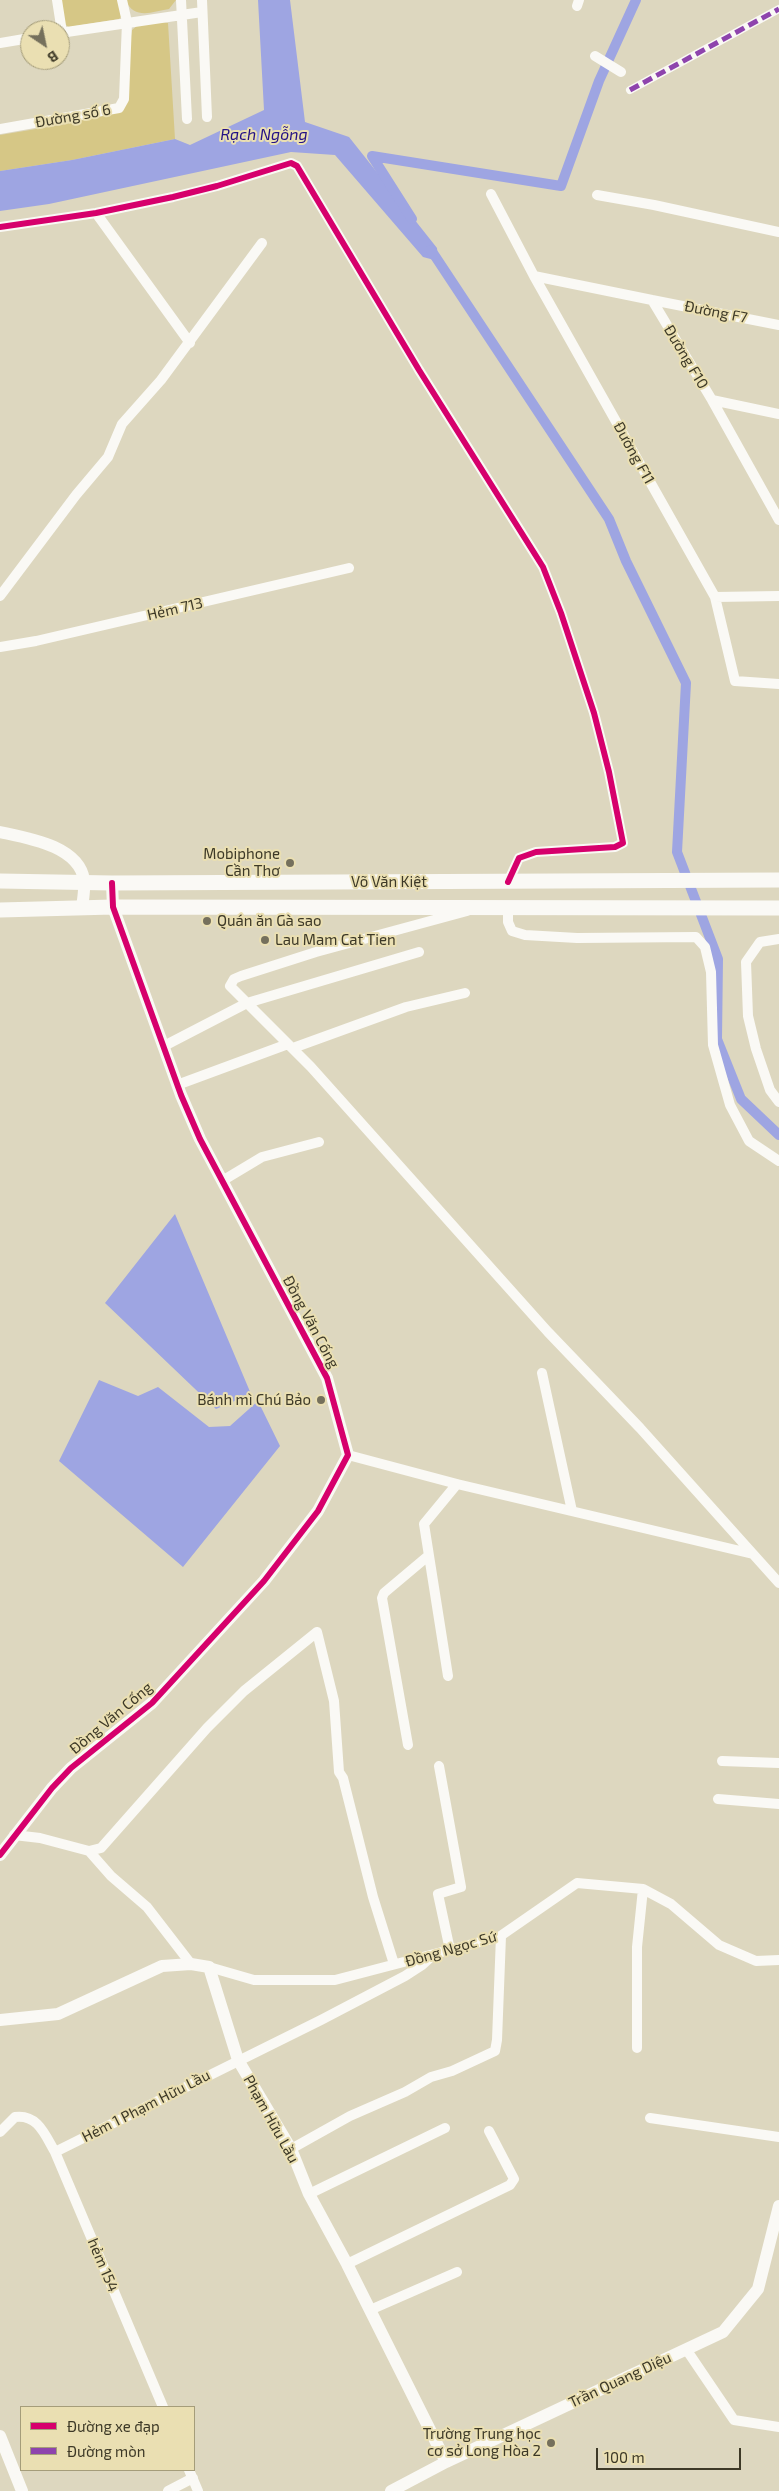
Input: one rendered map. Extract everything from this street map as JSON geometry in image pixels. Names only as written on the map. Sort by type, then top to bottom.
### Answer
[{"type":"main road","name":"Võ Văn Kiệt","points":[[0,881],[112,883],[779,880]]},
{"type":"main road","name":"Võ Văn Kiệt","points":[[0,910],[113,907],[772,908]]},
{"type":"street","points":[[56,0],[59,20]]},
{"type":"street","points":[[122,0],[126,22]]},
{"type":"street","points":[[181,0],[187,120]]},
{"type":"street","points":[[202,0],[208,116]]},
{"type":"street","points":[[630,90],[779,9]]},
{"type":"street","points":[[70,31],[202,12]]},
{"type":"street","name":"Đường số 6","points":[[0,129],[119,108],[124,99],[126,22]]},
{"type":"street","points":[[0,43],[20,40]]},
{"type":"street","points":[[595,56],[621,72]]},
{"type":"street","points":[[0,227],[96,213],[217,186],[291,163],[297,166],[419,370],[543,567],[561,613],[594,713],[609,772],[623,843],[614,847],[536,852],[519,858],[508,882]]},
{"type":"street","name":"Đường F11","points":[[491,194],[534,276],[715,597],[735,681],[779,684]]},
{"type":"street","points":[[597,195],[654,205],[779,232]]},
{"type":"street","points":[[96,213],[190,342]]},
{"type":"street","points":[[0,596],[76,495],[108,457],[122,424],[161,380],[262,243]]},
{"type":"street","points":[[534,276],[652,300]]},
{"type":"street","name":"Đường F7","points":[[652,300],[779,325]]},
{"type":"street","name":"Đường F10","points":[[652,300],[712,400],[779,519]]},
{"type":"street","points":[[712,400],[779,414]]},
{"type":"street","name":"Hẻm 713","points":[[0,647],[36,641],[349,568]]},
{"type":"street","points":[[715,597],[779,596]]},
{"type":"street","points":[[0,832],[59,849],[74,861],[81,870],[84,881],[82,908]]},
{"type":"street","name":"Đồng Văn Cống","points":[[0,1856],[14,1836],[71,1768],[152,1703],[264,1582],[318,1511],[348,1455],[327,1378],[200,1139],[177,1085],[113,907],[112,883]]},
{"type":"street","points":[[480,908],[316,952],[237,977],[230,986],[290,1046],[548,1332],[640,1428],[779,1583]]},
{"type":"street","points":[[508,908],[508,922],[512,931],[525,935],[577,938],[696,937],[705,947],[711,972],[713,1045],[730,1105],[749,1141],[779,1161]]},
{"type":"street","points":[[779,939],[760,942],[746,962],[748,1016],[756,1049],[770,1090],[779,1102]]},
{"type":"street","points":[[164,1046],[247,1003],[419,952]]},
{"type":"street","points":[[177,1085],[406,1007],[465,993]]},
{"type":"street","points":[[222,1181],[262,1157],[319,1142]]},
{"type":"street","points":[[542,1373],[572,1511]]},
{"type":"street","points":[[348,1455],[457,1484],[753,1554]]},
{"type":"street","points":[[448,1676],[424,1524],[457,1484]]},
{"type":"street","points":[[408,1745],[382,1598],[384,1593],[428,1556]]},
{"type":"street","points":[[14,1836],[40,1838],[89,1851],[101,1848],[113,1837],[207,1728],[244,1691],[317,1632],[334,1701],[339,1772],[343,1778],[373,1897],[394,1964]]},
{"type":"street","points":[[722,1761],[779,1763]]},
{"type":"street","points":[[439,1766],[461,1887],[438,1894],[450,1950]]},
{"type":"street","points":[[718,1799],[779,1804]]},
{"type":"street","points":[[89,1851],[110,1876],[147,1907],[191,1964]]},
{"type":"street","name":"Đồng Ngọc Sứ","points":[[209,1967],[254,1980],[335,1980],[501,1936],[577,1883],[643,1888],[672,1904],[719,1945],[756,1961],[779,1960]]},
{"type":"street","points":[[637,2048],[637,1947],[643,1888]]},
{"type":"street","points":[[291,2149],[350,2116],[405,2092],[431,2077],[452,2071],[494,2050],[498,2040],[501,1936]]},
{"type":"street","name":"Hẻm 1 Phạm Hữu Lầu","points":[[55,2152],[405,1976],[422,1966],[434,1954]]},
{"type":"street","points":[[0,2020],[58,2014],[162,1966],[191,1964],[209,1967]]},
{"type":"street","name":"Phạm Hữu Lầu","points":[[209,1967],[238,2060],[291,2149],[309,2194],[347,2264],[446,2462]]},
{"type":"street","name":"hẻm 154","points":[[0,2132],[17,2116],[34,2120],[39,2124],[55,2152],[163,2406]]},
{"type":"street","points":[[650,2118],[779,2137]]},
{"type":"street","points":[[309,2194],[445,2128]]},
{"type":"street","points":[[347,2264],[510,2185],[514,2179],[489,2131]]},
{"type":"street","name":"Trần Quang Diệu","points":[[395,2490],[446,2462],[723,2332],[758,2289],[779,2206]]},
{"type":"street","points":[[370,2310],[458,2272]]},
{"type":"street","points":[[686,2348],[734,2420],[779,2427]]},
{"type":"street","points":[[0,2436],[22,2491]]},
{"type":"street","points":[[168,2491],[191,2474],[198,2491]]},
{"type":"shaded area","points":[[60,0],[120,0],[123,15],[119,19],[70,27],[70,20],[63,20]]},
{"type":"shaded area","points":[[125,0],[176,0],[169,9],[144,13],[134,10]]},
{"type":"shaded area","points":[[168,23],[175,139],[72,160],[0,171],[0,135],[66,124],[118,112],[132,30],[138,25]]},
{"type":"water","name":"Rạch Ngỗng","points":[[258,0],[290,0],[305,122],[349,137],[437,248],[438,261],[423,257],[335,155],[291,152],[49,204],[0,211],[0,171],[72,160],[175,139],[190,145],[264,110]]},
{"type":"water","points":[[175,1214],[251,1394],[216,1409],[105,1303]]},
{"type":"water","points":[[99,1380],[138,1396],[158,1387],[209,1427],[230,1426],[258,1401],[280,1446],[183,1567],[59,1461]]},
{"type":"waterway","points":[[412,219],[372,156],[561,186],[599,81],[636,0]]},
{"type":"waterway","points":[[431,250],[609,519],[626,561],[686,683],[677,852],[718,959],[717,1039],[741,1099],[779,1135]]},
{"type":"marked path","points":[[630,90],[779,9]]},
{"type":"cycle path","points":[[0,227],[96,213],[217,186],[291,163],[297,166],[419,370],[543,567],[561,613],[594,713],[609,772],[623,843],[615,847],[536,852],[519,858],[508,882]]},
{"type":"cycle path","points":[[0,1855],[52,1788],[71,1768],[152,1703],[264,1581],[318,1511],[348,1455],[327,1378],[200,1139],[181,1095],[113,907],[112,883]]},
{"type":"place","name":"Mobiphone Cần Thơ","points":[[290,863]]},
{"type":"place","name":"Quán ăn Gà sao","points":[[207,921]]},
{"type":"place","name":"Lau Mam Cat Tien","points":[[265,940]]},
{"type":"place","name":"Bánh mì Chú Bảo","points":[[321,1400]]},
{"type":"place","name":"Trường Trung học cơ sở Long Hòa 2","points":[[551,2443]]}]
